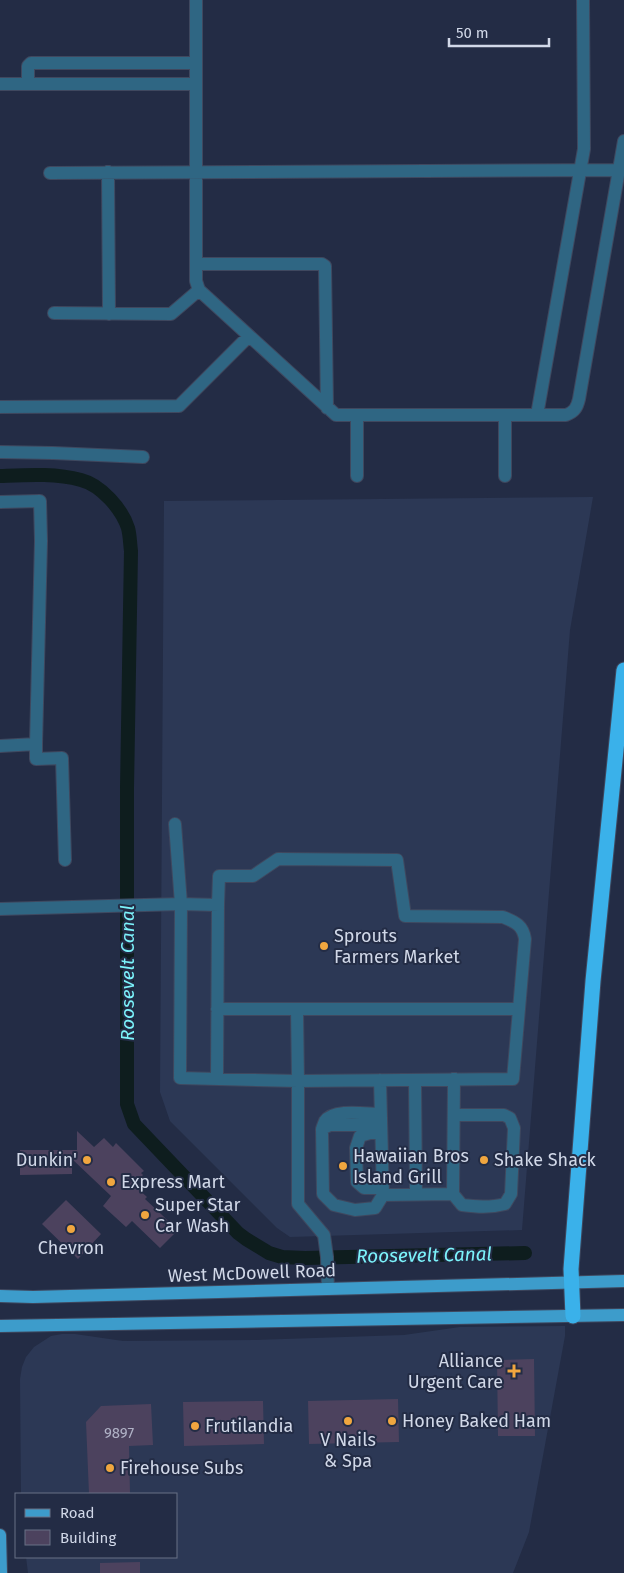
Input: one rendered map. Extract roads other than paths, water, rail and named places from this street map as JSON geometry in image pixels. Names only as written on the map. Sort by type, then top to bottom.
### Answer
[{"type":"highway","points":[[573,1316],[571,1268],[593,981],[624,670]]},
{"type":"main road","name":"West McDowell Road","points":[[0,1296],[42,1297],[624,1281]]},
{"type":"main road","points":[[0,1326],[624,1315]]},
{"type":"main road","points":[[0,1535],[1,1573]]},
{"type":"lane","points":[[196,0],[196,281],[199,290],[336,416],[536,416],[566,415],[573,412],[578,406],[624,141]]},
{"type":"lane","points":[[536,416],[584,150],[583,0]]},
{"type":"lane","points":[[28,84],[28,66],[32,63],[196,63]]},
{"type":"lane","points":[[0,84],[196,84]]},
{"type":"lane","points":[[50,172],[619,170]]},
{"type":"lane","points":[[108,172],[109,314]]},
{"type":"lane","points":[[196,264],[322,264],[326,266],[327,408]]},
{"type":"lane","points":[[54,313],[171,314],[199,290]]},
{"type":"lane","points":[[0,407],[179,406],[249,336]]},
{"type":"lane","points":[[357,415],[358,476]]},
{"type":"lane","points":[[505,416],[505,476]]},
{"type":"lane","points":[[0,452],[53,452],[143,457]]},
{"type":"lane","points":[[0,502],[40,501],[41,541],[36,759],[62,758],[65,860]]},
{"type":"lane","points":[[0,746],[36,744]]},
{"type":"lane","points":[[175,824],[181,904],[180,1078],[298,1081],[513,1079],[525,939],[524,930],[513,921],[503,917],[405,916],[397,860],[278,859],[253,876],[219,876],[217,1078]]},
{"type":"lane","points":[[0,909],[181,904],[218,905]]},
{"type":"lane","points":[[217,1009],[519,1008]]},
{"type":"lane","points":[[297,1009],[298,1204],[324,1235],[328,1289]]},
{"type":"lane","points":[[454,1079],[453,1194],[462,1205],[494,1207],[505,1204],[511,1194],[514,1128],[510,1118],[504,1115],[454,1115]]},
{"type":"lane","points":[[380,1080],[381,1124],[382,1191],[376,1208],[355,1210],[334,1205],[323,1194],[322,1128],[330,1125],[381,1124]]},
{"type":"lane","points":[[415,1080],[416,1194]]},
{"type":"lane","points":[[381,1124],[370,1133],[360,1136],[356,1148],[357,1182],[364,1188],[382,1191],[416,1194],[453,1194]]},
{"type":"waterway","name":"Roosevelt Canal","points":[[0,476],[51,475],[89,483],[103,492],[116,506],[129,531],[131,551],[127,788],[127,1104],[134,1124],[238,1233],[269,1253],[282,1257],[305,1258],[525,1253]]},
{"type":"place","name":"Sprouts Farmers Market","points":[[324,946]]},
{"type":"place","name":"Dunkin'","points":[[87,1160]]},
{"type":"place","name":"Shake Shack","points":[[484,1160]]},
{"type":"place","name":"Hawaiian Bros Island Grill","points":[[343,1166]]},
{"type":"place","name":"Express Mart","points":[[111,1182]]},
{"type":"place","name":"Super Star Car Wash","points":[[145,1215]]},
{"type":"place","name":"Chevron","points":[[71,1229]]},
{"type":"place","name":"Alliance Urgent Care","points":[[514,1371]]},
{"type":"place","name":"V Nails & Spa","points":[[348,1421]]},
{"type":"place","name":"Honey Baked Ham","points":[[392,1421]]},
{"type":"place","name":"Frutilandia","points":[[195,1426]]},
{"type":"place","name":"Firehouse Subs","points":[[110,1468]]}]
